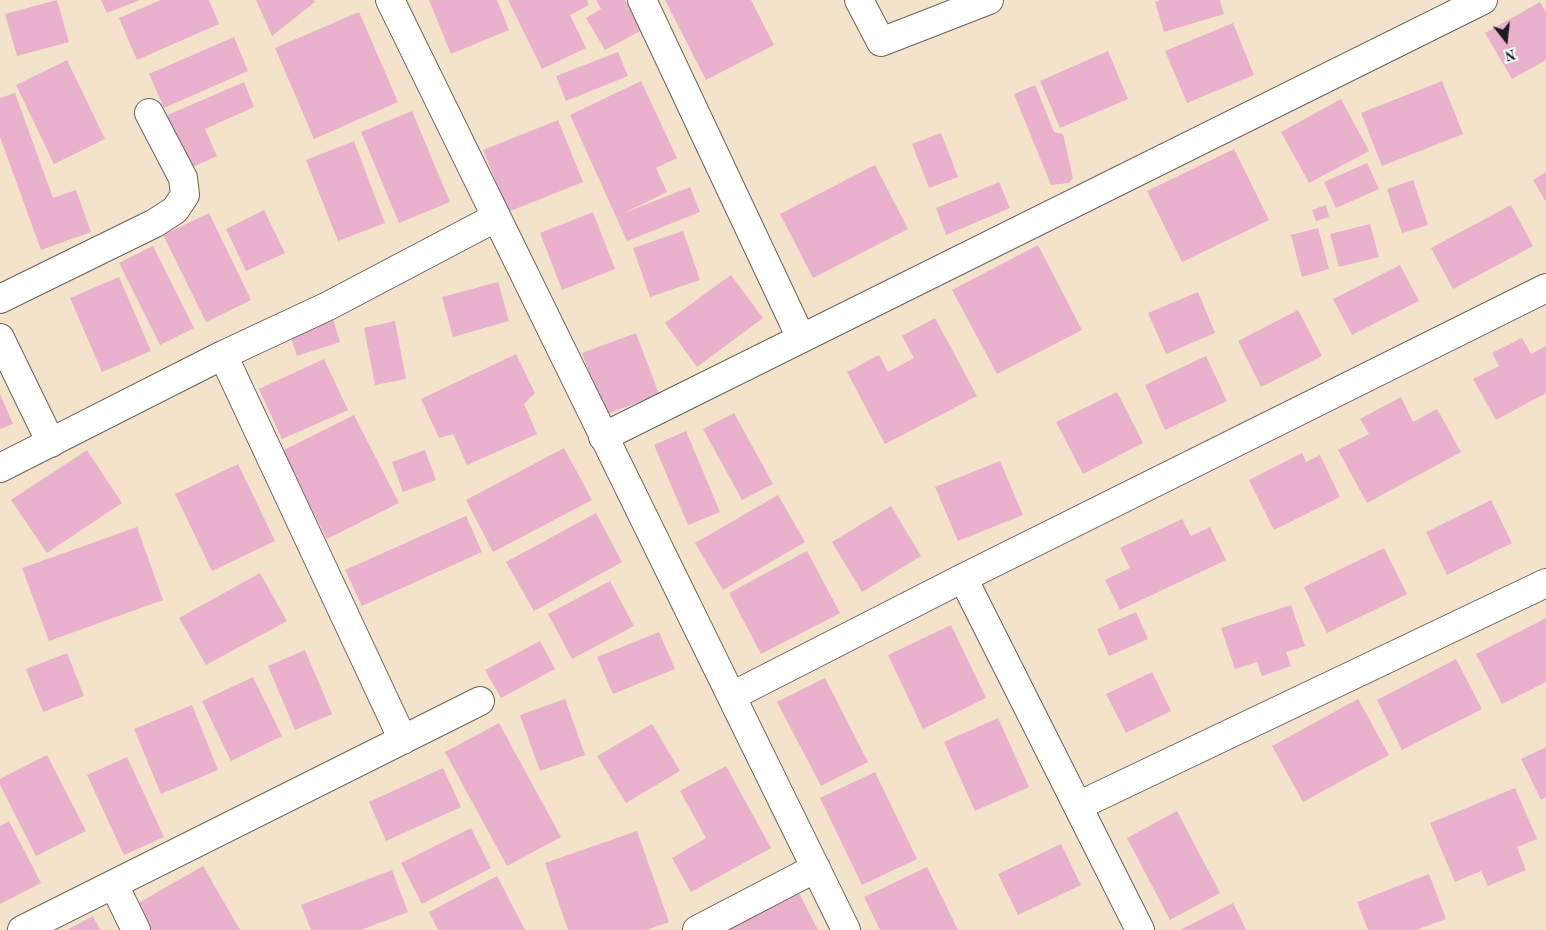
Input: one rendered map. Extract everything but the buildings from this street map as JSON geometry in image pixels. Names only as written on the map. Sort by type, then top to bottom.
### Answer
[{"type":"street","points":[[390,0],[602,437],[732,696],[846,930]]},
{"type":"street","points":[[642,0],[801,338]]},
{"type":"street","points":[[859,0],[881,42],[989,0]]},
{"type":"street","points":[[602,437],[1483,0]]},
{"type":"street","points":[[0,299],[155,223],[175,210],[185,195],[183,178],[149,112]]},
{"type":"street","points":[[0,468],[224,355],[328,306],[495,218]]},
{"type":"street","points":[[732,696],[963,578],[1546,288]]},
{"type":"street","points":[[0,338],[51,442]]},
{"type":"street","points":[[224,355],[403,740]]},
{"type":"street","points":[[963,578],[1140,930]]},
{"type":"street","points":[[1078,806],[1546,583]]},
{"type":"street","points":[[22,930],[480,701]]},
{"type":"street","points":[[697,930],[816,868]]},
{"type":"street","points":[[114,885],[136,930]]}]
